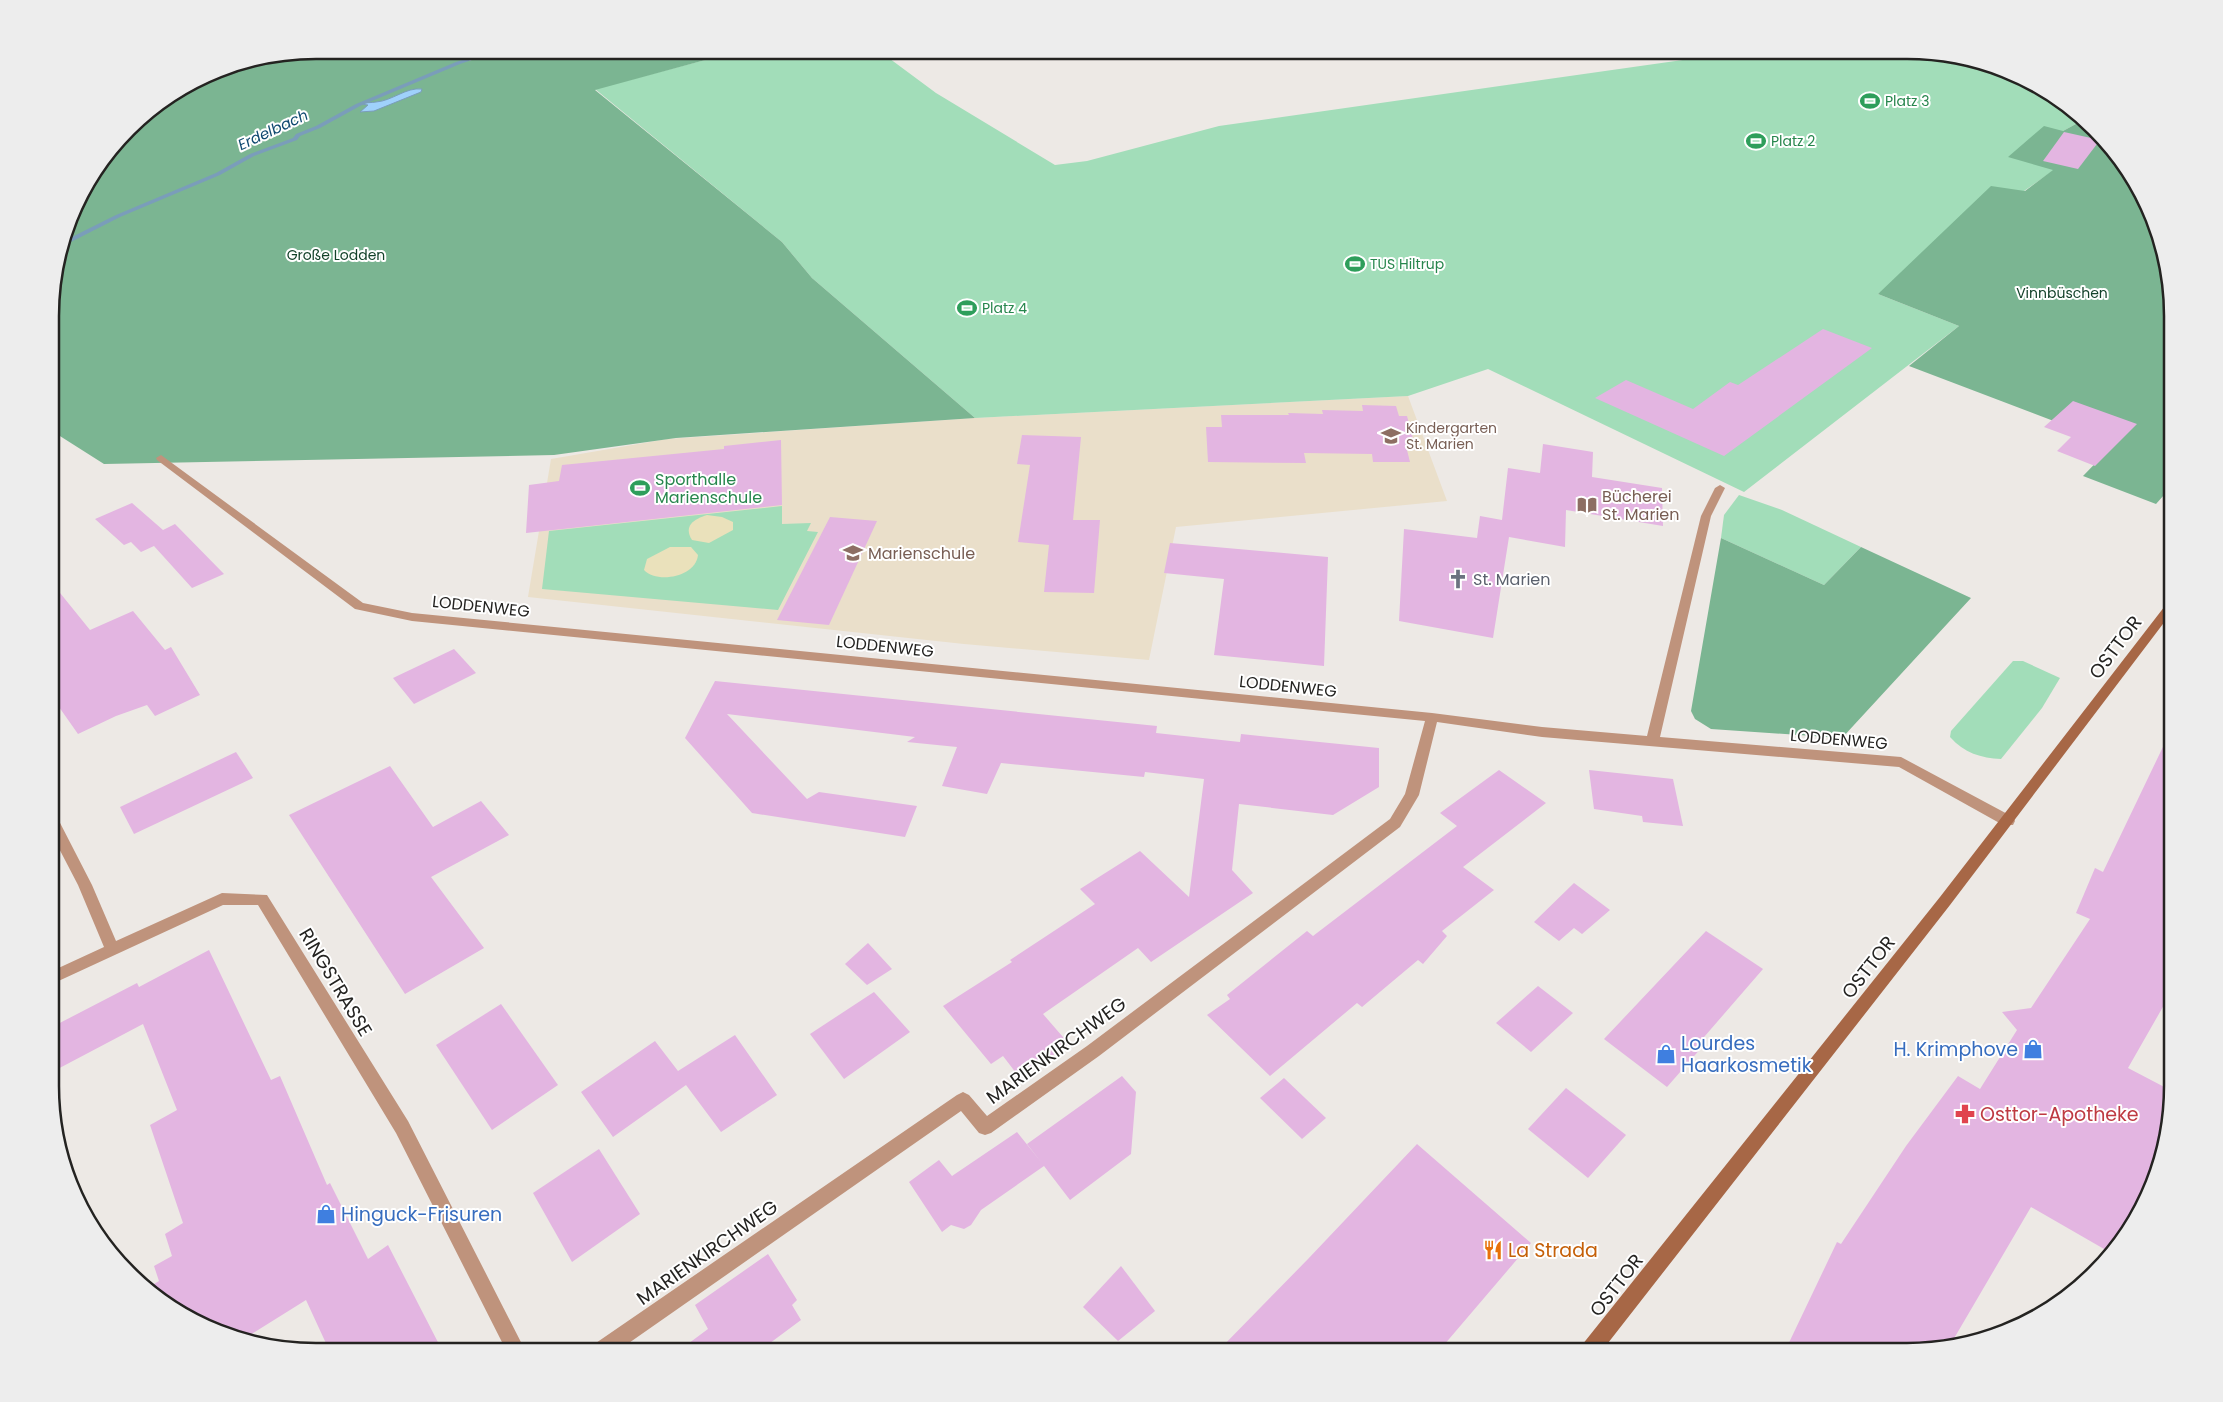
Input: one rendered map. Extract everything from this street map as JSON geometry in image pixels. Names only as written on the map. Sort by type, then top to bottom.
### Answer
[{"type":"main road","name":"OSTTOR","points":[[1596,1343],[2008,821],[2164,615]]},
{"type":"street","name":"LODDENWEG","points":[[161,458],[359,606],[394,614],[1432,717],[1542,732],[1901,762],[2008,821]]},
{"type":"street","points":[[1653,740],[1704,524],[1720,488]]},
{"type":"street","name":"MARIENKIRCHWEG","points":[[613,1343],[963,1100],[986,1127],[1093,1050],[1395,823],[1412,795],[1432,717]]},
{"type":"street","points":[[59,836],[84,885],[112,949],[59,975]]},
{"type":"street","name":"RINGSTRASSE","points":[[112,949],[222,899],[262,899],[402,1127],[513,1343]]},
{"type":"shaded area","name":"Marienschule","points":[[1408,396],[1447,501],[1176,527],[1149,660],[964,644],[528,597],[551,459],[667,439],[975,418]]},
{"type":"green space","name":"Große Lodden","points":[[299,59],[460,59],[468,61],[475,59],[709,59],[595,90],[782,242],[812,278],[975,418],[676,438],[554,455],[104,464],[59,435],[59,299],[72,233],[85,202],[102,173],[123,146],[146,123],[173,102],[202,85],[233,72]]},
{"type":"green space","name":"TUS Hiltrup","points":[[709,59],[890,59],[936,93],[1055,165],[1087,161],[1219,126],[1690,59],[1924,59],[1941,61],[1990,72],[2006,78],[2036,93],[2077,123],[2063,131],[2054,170],[1878,294],[1959,326],[1744,492],[1488,369],[1408,396],[975,418],[812,278],[782,242],[595,89]]},
{"type":"green space","name":"Vinnbüschen","points":[[2077,123],[2111,159],[2138,202],[2151,233],[2155,249],[2164,299],[2164,495],[2156,504],[2083,476],[2114,444],[1909,366],[1959,326],[1878,294],[1991,186],[2025,191],[2053,170],[2008,157],[2044,126],[2063,131]]},
{"type":"green space","points":[[1739,495],[1782,510],[1861,547],[1824,585],[1721,538],[1724,515]]},
{"type":"green space","points":[[782,506],[782,524],[811,523],[807,531],[818,532],[778,610],[542,589],[549,531]]},
{"type":"green space","points":[[1721,538],[1824,585],[1861,547],[1971,598],[1842,738],[1711,729],[1695,719],[1691,711]]},
{"type":"green space","points":[[2013,661],[2023,661],[2060,678],[2042,708],[2001,759],[1973,754],[1961,747],[1950,737],[1951,731]]},
{"type":"sand","points":[[707,515],[722,517],[733,522],[733,530],[709,543],[692,540],[689,527],[694,521]]},
{"type":"sand","points":[[670,547],[691,547],[698,555],[696,563],[691,569],[675,576],[658,577],[644,570],[647,559]]},
{"type":"water","points":[[422,89],[421,92],[374,111],[360,112],[368,105],[361,104],[382,101],[410,90]]},
{"type":"building","points":[[2064,132],[2093,138],[2098,143],[2078,169],[2043,161]]},
{"type":"building","points":[[1823,329],[1872,348],[1724,456],[1595,398],[1626,380],[1693,409],[1730,382],[1738,385]]},
{"type":"building","points":[[2073,401],[2137,424],[2095,466],[2057,451],[2071,437],[2044,427]]},
{"type":"building","points":[[1362,405],[1396,406],[1399,416],[1407,416],[1416,450],[1407,450],[1410,462],[1373,462],[1372,454],[1304,453],[1306,463],[1208,462],[1206,427],[1222,427],[1221,415],[1323,414],[1322,410],[1363,411]]},
{"type":"building","points":[[1022,435],[1081,437],[1073,520],[1100,520],[1094,593],[1044,592],[1049,545],[1018,542],[1030,465],[1017,464]]},
{"type":"building","name":"Sporthalle Marienschule","points":[[781,440],[782,505],[526,533],[529,485],[559,481],[562,465],[724,449],[724,446]]},
{"type":"building","points":[[1543,444],[1593,452],[1592,477],[1662,488],[1663,526],[1566,510],[1565,547],[1509,537],[1493,638],[1399,621],[1404,529],[1477,538],[1480,516],[1502,520],[1508,468],[1540,473]]},
{"type":"building","points":[[132,503],[163,530],[175,524],[224,574],[192,588],[154,546],[141,552],[131,542],[124,545],[95,519]]},
{"type":"building","points":[[830,517],[877,521],[829,625],[777,620]]},
{"type":"building","points":[[1170,543],[1328,557],[1324,666],[1214,655],[1224,579],[1164,573]]},
{"type":"building","points":[[59,592],[90,630],[133,611],[165,650],[171,647],[200,695],[155,716],[147,705],[116,716],[78,734],[59,707]]},
{"type":"building","points":[[454,649],[476,673],[414,704],[393,678]]},
{"type":"building","points":[[715,681],[1157,726],[1156,733],[1240,742],[1241,734],[1379,748],[1379,787],[1333,815],[1239,804],[1232,870],[1253,893],[1151,962],[1138,948],[1043,1014],[1069,1044],[1020,1078],[1003,1056],[991,1064],[943,1006],[1012,962],[1010,960],[1095,904],[1080,889],[1140,851],[1189,897],[1204,779],[1145,772],[1144,777],[1001,763],[987,794],[942,786],[957,747],[907,742],[915,737],[727,714],[807,799],[819,792],[917,806],[905,837],[752,813],[685,738]]},
{"type":"building","points":[[2164,745],[2164,1005],[2128,1068],[2164,1087],[2164,1103],[2151,1169],[2138,1200],[2121,1229],[2105,1250],[2031,1207],[1954,1339],[1924,1343],[1789,1343],[1837,1242],[1841,1244],[1906,1146],[1958,1076],[1980,1089],[2017,1030],[2002,1012],[2031,1008],[2090,919],[2076,913],[2095,868],[2103,872]]},
{"type":"building","points":[[236,752],[253,778],[134,834],[120,807]]},
{"type":"building","points":[[390,766],[433,827],[481,801],[509,835],[431,877],[484,948],[405,994],[289,815]]},
{"type":"building","points":[[1499,770],[1546,803],[1463,867],[1494,890],[1442,931],[1447,936],[1423,964],[1418,960],[1362,1007],[1357,1003],[1270,1076],[1207,1015],[1230,999],[1227,995],[1307,931],[1313,936],[1457,826],[1440,813]]},
{"type":"building","points":[[1589,770],[1673,779],[1683,826],[1643,822],[1642,816],[1594,809]]},
{"type":"building","points":[[1574,883],[1610,910],[1582,934],[1574,928],[1559,941],[1534,922]]},
{"type":"building","points":[[1706,931],[1763,969],[1698,1044],[1702,1047],[1667,1087],[1604,1039]]},
{"type":"building","points":[[868,943],[892,969],[867,985],[845,964]]},
{"type":"building","points":[[209,950],[271,1080],[280,1076],[327,1185],[330,1183],[368,1259],[388,1245],[438,1343],[326,1343],[306,1300],[251,1334],[233,1330],[202,1317],[173,1300],[153,1285],[159,1281],[154,1266],[172,1256],[165,1234],[183,1223],[150,1125],[177,1110],[143,1024],[59,1068],[59,1023],[137,983],[139,987]]},
{"type":"building","points":[[1538,986],[1573,1013],[1531,1052],[1496,1023]]},
{"type":"building","points":[[874,992],[910,1032],[844,1079],[810,1034]]},
{"type":"building","points":[[501,1004],[558,1085],[492,1130],[436,1045]]},
{"type":"building","points":[[735,1035],[777,1095],[721,1132],[686,1085],[613,1137],[581,1092],[655,1041],[678,1071]]},
{"type":"building","points":[[1122,1076],[1136,1092],[1131,1154],[1070,1200],[1044,1166],[981,1210],[971,1225],[964,1229],[951,1225],[942,1232],[909,1182],[939,1160],[952,1176],[1017,1132],[1041,1162],[1027,1144]]},
{"type":"building","points":[[1284,1078],[1326,1118],[1302,1139],[1260,1098]]},
{"type":"building","points":[[1566,1088],[1626,1135],[1588,1178],[1528,1129]]},
{"type":"building","points":[[1417,1144],[1531,1243],[1446,1343],[1226,1343]]},
{"type":"building","points":[[599,1149],[640,1214],[572,1262],[533,1193]]},
{"type":"building","points":[[768,1254],[797,1300],[792,1305],[801,1320],[770,1343],[689,1343],[708,1329],[695,1305]]},
{"type":"building","points":[[1121,1266],[1155,1311],[1118,1341],[1083,1307]]},
{"type":"waterway","name":"Erdelbach","points":[[70,241],[118,216],[218,174],[252,155],[295,139],[298,135],[318,127],[358,105],[470,59]]},
{"type":"place","name":"Platz 3","points":[[1870,101]]},
{"type":"place","name":"Platz 2","points":[[1756,141]]},
{"type":"place","name":"TUS Hiltrup","points":[[1355,264]]},
{"type":"place","name":"Platz 4","points":[[967,308]]},
{"type":"place","name":"Kindergarten St. Marien","points":[[1391,436]]},
{"type":"place","name":"Sporthalle Marienschule","points":[[640,488]]},
{"type":"place","name":"Bücherei St. Marien","points":[[1587,505]]},
{"type":"place","name":"Marienschule","points":[[853,553]]},
{"type":"place","name":"St. Marien","points":[[1458,579]]},
{"type":"place","name":"H. Krimphove","points":[[2033,1049]]},
{"type":"place","name":"Lourdes Haarkosmetik","points":[[1666,1054]]},
{"type":"place","name":"Osttor-Apotheke","points":[[1965,1114]]},
{"type":"place","name":"Hinguck-Frisuren","points":[[326,1214]]},
{"type":"place","name":"La Strada","points":[[1493,1250]]}]
